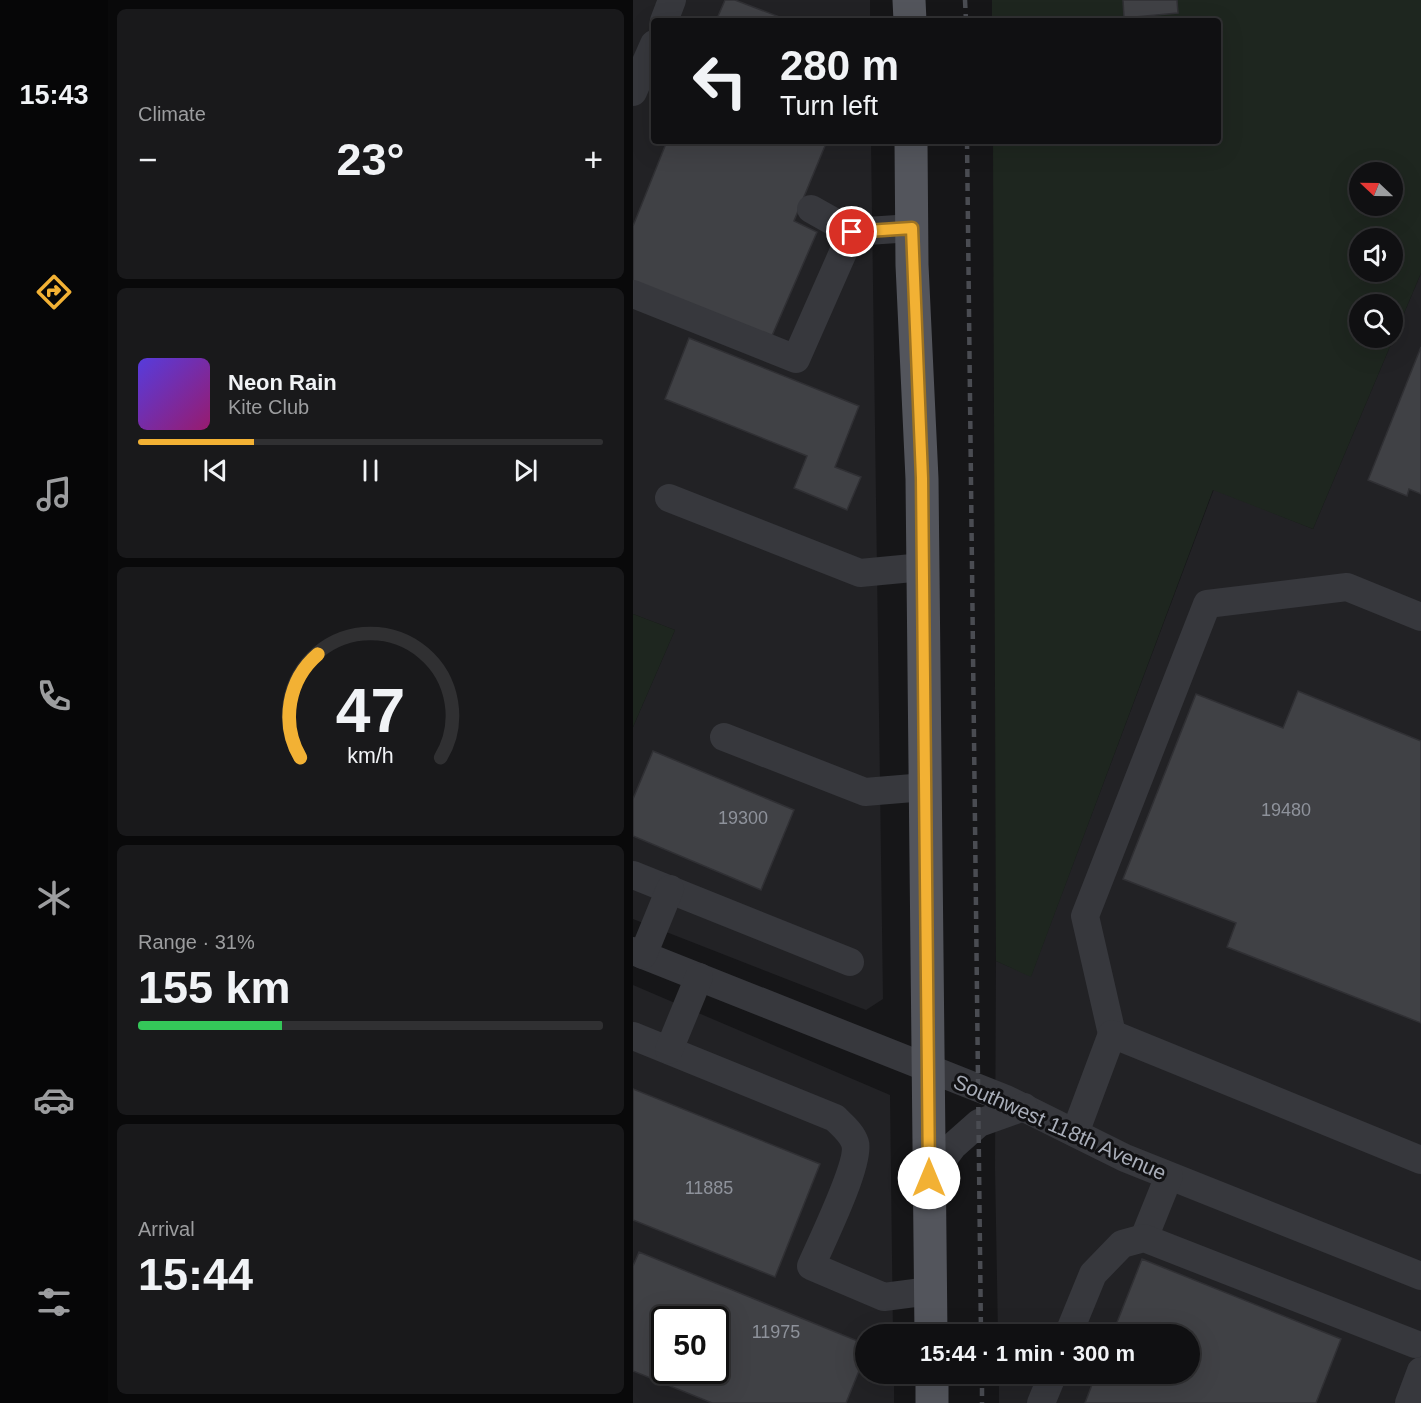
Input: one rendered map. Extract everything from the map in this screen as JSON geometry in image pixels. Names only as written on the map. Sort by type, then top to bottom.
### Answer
[{"type":"main road","points":[[909,0],[910,18]]},
{"type":"main road","points":[[911,144],[922,478],[931,1324]]},
{"type":"main road","points":[[932,1384],[932,1403]]},
{"type":"street","points":[[665,18],[672,0]]},
{"type":"street","points":[[633,93],[651,51]]},
{"type":"street","points":[[811,209],[852,232],[912,228]]},
{"type":"street","points":[[633,294],[796,359],[852,232]]},
{"type":"street","points":[[669,498],[860,573],[923,567]]},
{"type":"street","points":[[1075,1132],[1112,1034],[1085,916],[1207,604],[1347,587],[1421,617]]},
{"type":"street","points":[[724,737],[865,792],[925,787]]},
{"type":"street","points":[[633,874],[850,962]]},
{"type":"street","points":[[638,953],[670,890]]},
{"type":"street","name":"Southwest 118th Avenue","points":[[638,953],[1024,1107],[1125,1158],[1421,1276]]},
{"type":"street","points":[[669,1050],[699,977]]},
{"type":"street","points":[[1112,1034],[1421,1160]]},
{"type":"street","points":[[633,1036],[834,1118],[846,1127],[856,1144],[853,1166],[811,1266],[884,1297],[930,1291]]},
{"type":"street","points":[[929,1178],[953,1146],[979,1123],[1024,1107]]},
{"type":"street","points":[[1144,1238],[1169,1176]]},
{"type":"street","points":[[1073,1324],[1093,1274],[1122,1244],[1144,1238],[1419,1346]]},
{"type":"street","points":[[1409,1403],[1421,1371]]},
{"type":"street","points":[[1041,1403],[1049,1384]]},
{"type":"shaded area","points":[[633,0],[870,0],[870,18],[651,18],[651,144],[871,144],[883,999],[866,1010],[633,919],[633,727],[675,630],[633,614]]},
{"type":"shaded area","points":[[992,0],[1421,0],[1421,273],[1403,316],[1403,294],[1349,294],[1349,348],[1389,348],[1313,529],[1213,490],[1031,977],[996,961],[993,144],[1221,144],[1221,18],[992,18]]},
{"type":"shaded area","points":[[1421,273],[1421,1403],[999,1403],[999,1384],[1200,1384],[1200,1324],[998,1324],[995,1168],[996,961],[1031,976],[1214,489],[1313,529],[1389,348],[1403,348],[1403,316]]},
{"type":"shaded area","points":[[633,614],[675,630],[633,727]]},
{"type":"shaded area","points":[[633,985],[890,1095],[893,1324],[855,1324],[855,1384],[894,1384],[894,1403],[633,1403]]},
{"type":"building","points":[[725,0],[735,0],[782,18],[717,18]]},
{"type":"building","points":[[1123,0],[1177,0],[1178,13],[1124,18]]},
{"type":"building","points":[[666,144],[826,144],[794,221],[817,232],[771,338],[633,281],[633,226]]},
{"type":"building","points":[[689,338],[859,406],[835,467],[861,477],[847,510],[794,488],[807,456],[665,399]]},
{"type":"building","points":[[1421,347],[1421,494],[1409,489],[1407,496],[1368,480]]},
{"type":"building","points":[[1298,691],[1421,741],[1421,1023],[1227,947],[1236,923],[1123,879],[1196,694],[1283,728]]},
{"type":"building","points":[[653,751],[794,810],[761,890],[633,836],[633,799]]},
{"type":"building","points":[[633,1089],[820,1164],[775,1277],[633,1220]]},
{"type":"building","points":[[639,1252],[855,1340],[855,1381],[846,1403],[712,1403],[665,1384],[729,1384],[729,1306],[651,1306],[651,1378],[633,1371],[633,1266]]},
{"type":"building","points":[[1142,1259],[1341,1339],[1316,1403],[1085,1403],[1092,1384],[1200,1384],[1200,1324],[1116,1324]]},
{"type":"railway","points":[[965,0],[966,18]]},
{"type":"railway","points":[[967,144],[981,1324]]},
{"type":"railway","points":[[982,1384],[982,1403]]},
{"type":"route","points":[[852,232],[912,228],[922,478],[929,1178]]}]
